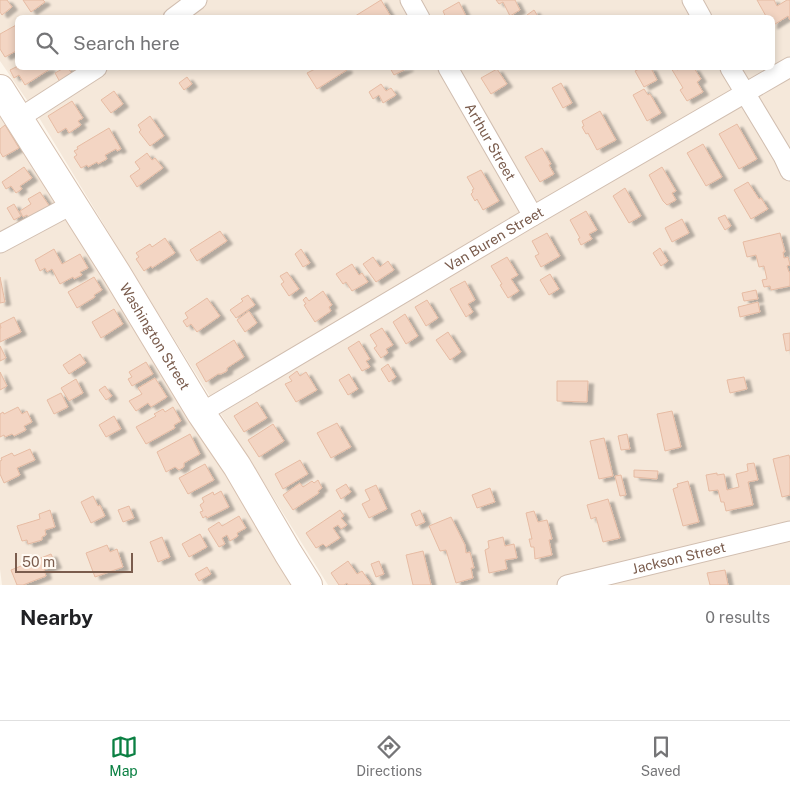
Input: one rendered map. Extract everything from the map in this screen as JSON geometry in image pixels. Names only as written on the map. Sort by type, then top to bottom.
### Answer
[{"type":"street","points":[[177,15],[197,0]]},
{"type":"street","points":[[692,0],[700,15]]},
{"type":"street","name":"Van Buren Street","points":[[201,413],[533,216],[790,67]]},
{"type":"street","points":[[18,119],[93,70]]},
{"type":"street","name":"Arthur Street","points":[[449,70],[533,216]]},
{"type":"street","points":[[731,70],[790,171]]},
{"type":"street","name":"Washington Street","points":[[0,89],[125,287],[308,585]]},
{"type":"street","points":[[0,243],[72,204]]},
{"type":"street","name":"Jackson Street","points":[[567,585],[790,531]]},
{"type":"shaded area","points":[[0,0],[790,0],[790,585],[328,585],[151,302],[38,116],[0,61]]},
{"type":"shaded area","points":[[0,112],[293,585],[2,585],[0,569]]},
{"type":"building","points":[[0,0],[7,0],[12,7],[2,15],[0,12]]},
{"type":"building","points":[[23,0],[43,0],[45,2],[31,12]]},
{"type":"building","points":[[381,0],[390,15],[357,15]]},
{"type":"building","points":[[496,0],[515,0],[520,10],[510,15],[503,2],[499,4]]},
{"type":"building","points":[[757,0],[774,0],[777,6],[790,0],[790,20],[788,16],[775,24],[775,15],[765,15]]},
{"type":"building","points":[[459,2],[466,15],[445,15],[443,11]]},
{"type":"building","points":[[534,10],[537,15],[527,15]]},
{"type":"building","points":[[15,26],[15,52],[5,57],[0,49],[0,34]]},
{"type":"building","points":[[15,68],[15,70],[48,70],[25,85],[19,75],[14,78],[10,70]]},
{"type":"building","points":[[60,70],[69,70],[73,75],[60,82],[55,73]]},
{"type":"building","points":[[313,70],[347,70],[317,89],[307,73]]},
{"type":"building","points":[[391,70],[404,70],[394,75]]},
{"type":"building","points":[[498,70],[507,84],[491,94],[481,78]]},
{"type":"building","points":[[652,70],[657,80],[644,87],[635,71]]},
{"type":"building","points":[[672,70],[695,70],[701,79],[697,82],[703,92],[687,101],[680,90],[683,88]]},
{"type":"building","points":[[187,77],[192,84],[184,90],[179,83]]},
{"type":"building","points":[[561,83],[572,103],[563,108],[552,88]]},
{"type":"building","points":[[381,84],[386,91],[391,88],[396,95],[383,103],[379,95],[373,99],[369,92]]},
{"type":"building","points":[[644,89],[648,95],[650,94],[661,113],[647,121],[633,95]]},
{"type":"building","points":[[114,91],[123,104],[111,113],[101,100]]},
{"type":"building","points":[[72,101],[83,118],[78,121],[81,125],[69,133],[66,128],[58,133],[48,116]]},
{"type":"building","points":[[600,111],[616,140],[597,150],[588,133],[586,134],[582,127],[584,126],[582,121]]},
{"type":"building","points":[[150,116],[164,136],[150,146],[139,132],[141,130],[138,125]]},
{"type":"building","points":[[737,124],[757,159],[739,169],[719,134]]},
{"type":"building","points":[[5,125],[19,148],[3,157],[0,152],[0,129]]},
{"type":"building","points":[[109,128],[121,149],[117,151],[116,149],[105,155],[107,159],[98,164],[97,162],[88,167],[87,165],[81,168],[74,157],[77,155],[74,151],[78,149],[77,147]]},
{"type":"building","points":[[703,144],[722,177],[706,186],[687,153]]},
{"type":"building","points":[[542,148],[554,174],[540,182],[525,157]]},
{"type":"building","points":[[147,153],[152,160],[155,158],[163,168],[137,187],[130,176],[140,169],[135,162]]},
{"type":"building","points":[[24,167],[32,178],[20,186],[22,189],[16,193],[11,186],[6,189],[2,182]]},
{"type":"building","points":[[662,167],[676,191],[672,193],[676,200],[667,205],[649,175]]},
{"type":"building","points":[[481,170],[499,201],[483,210],[477,199],[475,201],[471,194],[474,189],[467,177]]},
{"type":"building","points":[[748,182],[768,209],[751,219],[734,190]]},
{"type":"building","points":[[625,188],[641,216],[629,223],[613,196]]},
{"type":"building","points":[[40,192],[50,207],[30,220],[27,215],[23,217],[20,211],[31,204],[28,199]]},
{"type":"building","points":[[14,204],[21,216],[14,220],[7,208]]},
{"type":"building","points":[[586,211],[597,230],[589,234],[592,239],[581,245],[578,239],[580,238],[570,220]]},
{"type":"building","points":[[725,215],[731,226],[725,230],[718,218]]},
{"type":"building","points":[[682,219],[689,233],[672,242],[665,228]]},
{"type":"building","points":[[220,231],[227,241],[197,261],[190,250]]},
{"type":"building","points":[[547,233],[560,256],[541,267],[535,256],[539,254],[532,241]]},
{"type":"building","points":[[780,233],[785,252],[783,252],[784,258],[788,257],[790,265],[787,266],[790,272],[790,286],[771,290],[770,286],[764,287],[762,280],[767,279],[764,266],[759,267],[756,255],[747,257],[743,242]]},
{"type":"building","points":[[165,238],[175,253],[144,271],[136,259],[139,257],[136,253],[150,244],[152,247]]},
{"type":"building","points":[[660,248],[668,261],[661,266],[653,253]]},
{"type":"building","points":[[54,249],[62,264],[80,254],[88,268],[80,272],[82,275],[74,279],[73,277],[60,284],[52,269],[47,272],[45,268],[40,271],[35,260]]},
{"type":"building","points":[[301,249],[310,263],[303,267],[295,254]]},
{"type":"building","points":[[373,257],[380,267],[388,261],[394,270],[376,282],[363,264]]},
{"type":"building","points":[[507,257],[518,275],[511,279],[519,291],[508,298],[491,266]]},
{"type":"building","points":[[352,264],[359,275],[362,273],[368,282],[352,291],[346,282],[343,284],[336,274]]},
{"type":"building","points":[[287,272],[299,289],[289,296],[281,284],[284,282],[280,276]]},
{"type":"building","points":[[550,274],[559,289],[549,295],[540,280]]},
{"type":"building","points":[[0,277],[5,302],[0,303]]},
{"type":"building","points":[[94,277],[102,290],[94,295],[95,297],[77,308],[68,292]]},
{"type":"building","points":[[465,281],[475,300],[468,304],[473,312],[466,317],[450,289]]},
{"type":"building","points":[[756,290],[758,299],[744,301],[742,293]]},
{"type":"building","points":[[323,291],[332,305],[329,307],[331,311],[315,322],[304,305],[306,304],[303,300],[306,297],[309,301]]},
{"type":"building","points":[[248,295],[255,305],[236,318],[230,310]]},
{"type":"building","points":[[207,298],[220,316],[197,332],[191,324],[187,327],[183,321],[188,318],[185,313]]},
{"type":"building","points":[[427,300],[438,318],[426,326],[415,307]]},
{"type":"building","points":[[758,302],[760,312],[740,317],[738,307]]},
{"type":"building","points":[[114,309],[123,324],[101,338],[92,322]]},
{"type":"building","points":[[249,311],[257,323],[245,332],[237,320]]},
{"type":"building","points":[[405,314],[418,336],[406,344],[393,322]]},
{"type":"building","points":[[14,317],[21,332],[0,342],[0,324]]},
{"type":"building","points":[[382,328],[393,345],[386,349],[388,353],[381,358],[374,348],[377,346],[370,335]]},
{"type":"building","points":[[448,332],[461,352],[450,360],[436,340]]},
{"type":"building","points":[[790,333],[790,350],[786,351],[783,334]]},
{"type":"building","points":[[234,340],[244,357],[227,368],[227,371],[218,374],[206,382],[196,364]]},
{"type":"building","points":[[359,341],[370,359],[366,361],[370,367],[362,371],[348,348]]},
{"type":"building","points":[[0,346],[6,358],[0,361]]},
{"type":"building","points":[[80,354],[86,363],[69,374],[63,365]]},
{"type":"building","points":[[146,362],[153,374],[132,386],[128,379],[132,377],[129,372]]},
{"type":"building","points":[[388,364],[396,377],[389,382],[381,369]]},
{"type":"building","points":[[297,371],[300,376],[306,372],[317,390],[296,402],[285,384],[292,381],[289,377]]},
{"type":"building","points":[[0,372],[7,386],[0,390]]},
{"type":"building","points":[[349,374],[358,389],[348,395],[339,380]]},
{"type":"building","points":[[744,377],[747,389],[730,393],[727,380]]},
{"type":"building","points":[[155,378],[167,397],[151,407],[148,403],[136,411],[129,401],[142,394],[138,388]]},
{"type":"building","points":[[76,379],[83,393],[69,401],[61,388]]},
{"type":"building","points":[[557,381],[588,381],[587,402],[557,401]]},
{"type":"building","points":[[105,386],[112,396],[106,400],[99,390]]},
{"type":"building","points":[[61,393],[68,407],[54,414],[47,400]]},
{"type":"building","points":[[257,402],[267,418],[244,432],[234,416]]},
{"type":"building","points":[[18,407],[22,414],[27,411],[32,422],[24,426],[26,430],[14,436],[12,434],[0,437],[0,414]]},
{"type":"building","points":[[173,407],[181,421],[174,425],[175,428],[146,444],[136,427],[156,416],[154,414],[163,409],[165,412]]},
{"type":"building","points":[[672,411],[681,447],[665,451],[657,414]]},
{"type":"building","points":[[114,416],[121,429],[106,437],[99,425]]},
{"type":"building","points":[[337,423],[351,447],[331,458],[317,433]]},
{"type":"building","points":[[273,424],[284,441],[259,457],[248,440]]},
{"type":"building","points":[[190,434],[200,454],[184,463],[184,467],[179,470],[175,467],[166,472],[157,452]]},
{"type":"building","points":[[627,434],[630,449],[621,450],[618,436]]},
{"type":"building","points":[[604,438],[613,476],[599,479],[590,441]]},
{"type":"building","points":[[30,449],[35,460],[17,468],[20,475],[4,483],[0,474],[1,458],[12,453],[14,456]]},
{"type":"building","points":[[789,455],[790,495],[782,497],[773,459]]},
{"type":"building","points":[[300,460],[308,474],[283,489],[275,474]]},
{"type":"building","points":[[754,463],[758,480],[748,482],[753,505],[726,511],[718,490],[709,491],[706,475],[724,474],[727,490],[739,487],[736,474],[748,471],[747,464]]},
{"type":"building","points":[[205,464],[214,480],[188,494],[179,478]]},
{"type":"building","points":[[634,470],[658,471],[657,479],[634,477]]},
{"type":"building","points":[[621,475],[626,495],[620,496],[615,476]]},
{"type":"building","points":[[318,480],[322,488],[318,491],[319,493],[293,510],[283,495],[300,483],[303,487],[312,481],[314,483]]},
{"type":"building","points":[[688,481],[699,522],[683,526],[673,489],[678,487],[677,484]]},
{"type":"building","points":[[346,484],[351,492],[341,499],[336,490]]},
{"type":"building","points":[[376,485],[387,509],[369,518],[362,504],[370,500],[365,490]]},
{"type":"building","points":[[490,488],[495,502],[477,508],[472,495]]},
{"type":"building","points":[[221,491],[229,507],[207,518],[206,516],[203,518],[200,512],[203,511],[200,505],[204,502],[202,498],[213,492],[214,495]]},
{"type":"building","points":[[93,496],[105,516],[91,523],[81,502]]},
{"type":"building","points":[[608,499],[620,538],[603,542],[596,517],[591,519],[587,505]]},
{"type":"building","points":[[129,506],[134,518],[123,522],[118,510]]},
{"type":"building","points":[[50,510],[55,527],[45,530],[46,535],[42,537],[42,540],[28,544],[27,540],[22,541],[17,526],[40,519],[39,514]]},
{"type":"building","points":[[340,510],[344,516],[341,518],[347,525],[341,529],[338,525],[333,528],[340,538],[326,547],[323,544],[316,548],[306,533]]},
{"type":"building","points":[[420,510],[425,522],[416,526],[411,514]]},
{"type":"building","points":[[534,511],[538,522],[547,520],[552,539],[549,540],[552,555],[535,559],[534,547],[531,547],[529,539],[532,539],[526,513]]},
{"type":"building","points":[[239,516],[246,528],[237,533],[238,536],[230,541],[227,535],[222,538],[225,544],[219,547],[208,529],[219,522],[222,526]]},
{"type":"building","points":[[451,517],[465,545],[466,553],[470,552],[474,568],[471,568],[473,578],[456,583],[446,550],[440,551],[429,526]]},
{"type":"building","points":[[200,534],[207,547],[189,557],[182,544]]},
{"type":"building","points":[[162,537],[170,557],[158,562],[150,542]]},
{"type":"building","points":[[503,537],[505,546],[514,544],[517,558],[505,560],[507,569],[489,573],[485,550],[489,548],[488,541]]},
{"type":"building","points":[[107,545],[110,552],[117,549],[123,567],[95,577],[86,553]]},
{"type":"building","points":[[423,551],[431,585],[413,585],[406,555]]},
{"type":"building","points":[[51,554],[56,565],[44,570],[46,576],[23,585],[17,585],[11,570]]},
{"type":"building","points":[[348,561],[357,574],[362,571],[371,584],[348,585],[347,583],[339,585],[331,573]]},
{"type":"building","points":[[379,561],[384,574],[376,577],[371,564]]},
{"type":"building","points":[[207,567],[211,574],[199,581],[195,574]]},
{"type":"building","points":[[725,570],[728,585],[710,585],[707,573]]}]
